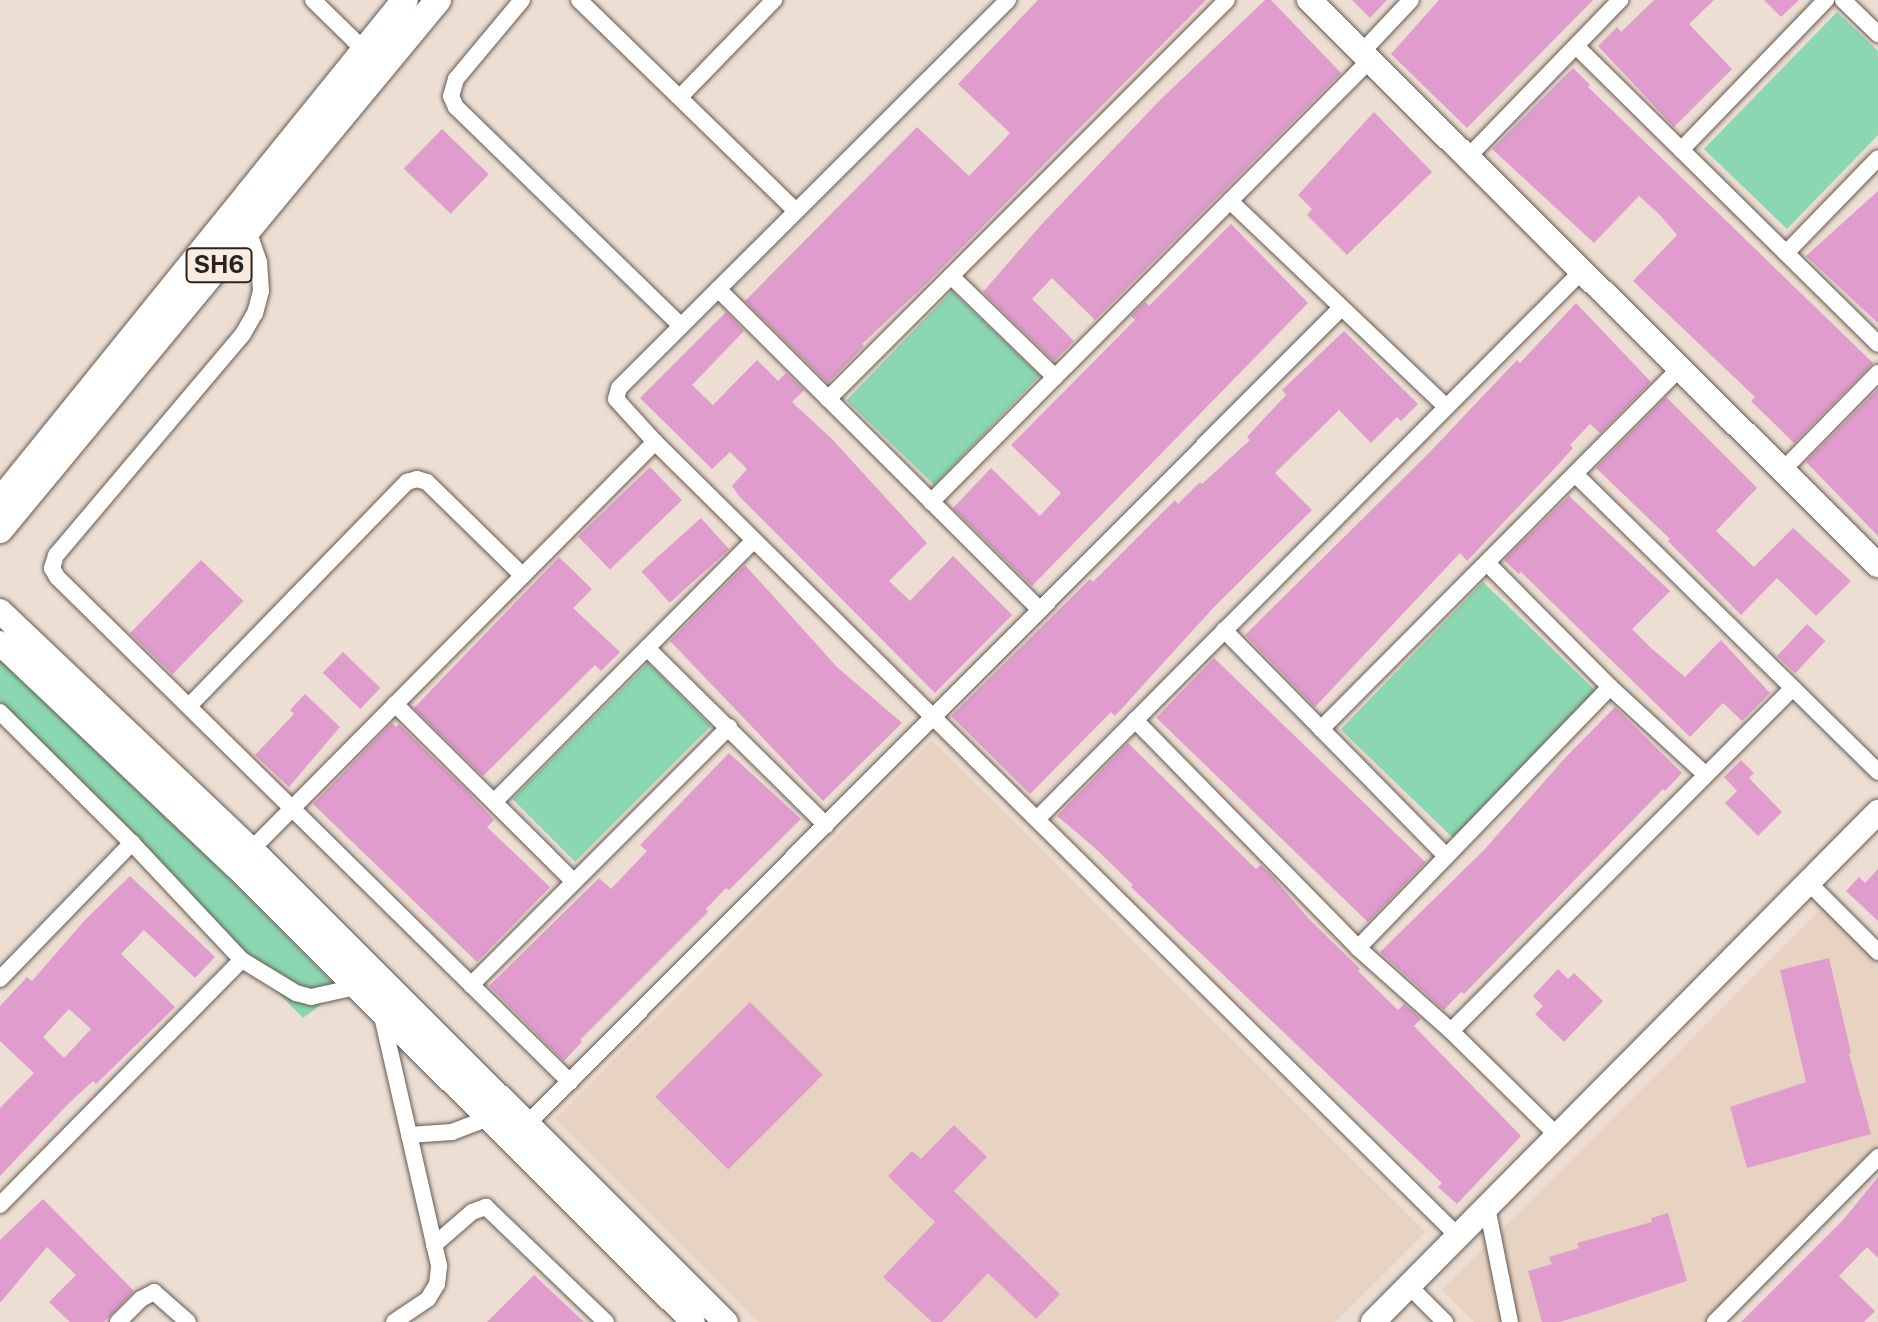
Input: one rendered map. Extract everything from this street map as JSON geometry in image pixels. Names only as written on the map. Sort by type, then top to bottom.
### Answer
[{"type":"main road","name":"SH6","points":[[0,501],[405,0]]},
{"type":"main road","name":"SH6","points":[[0,530],[438,0]]},
{"type":"street","points":[[313,0],[364,50]]},
{"type":"street","points":[[522,0],[456,79],[451,96],[456,107],[681,326]]},
{"type":"street","points":[[579,0],[796,211]]},
{"type":"street","points":[[681,96],[774,0]]},
{"type":"street","points":[[1008,0],[619,388],[616,399],[655,442],[1458,1236]]},
{"type":"street","points":[[828,399],[1227,0]]},
{"type":"street","points":[[1309,0],[1878,565]]},
{"type":"street","points":[[931,502],[1230,201],[1366,56],[1411,0]]},
{"type":"street","points":[[1468,157],[1620,0]]},
{"type":"street","points":[[1681,150],[1826,0]]},
{"type":"street","points":[[1843,0],[1878,34]]},
{"type":"street","points":[[1576,46],[1878,344]]},
{"type":"street","points":[[1786,253],[1878,158]]},
{"type":"street","points":[[1230,201],[1446,407]]},
{"type":"street","points":[[248,230],[259,262],[261,291],[249,324],[56,555],[52,568],[57,577],[570,1082]]},
{"type":"street","points":[[1037,819],[1582,271]]},
{"type":"street","points":[[951,276],[1055,377]]},
{"type":"street","points":[[718,289],[1040,610]]},
{"type":"street","points":[[519,1133],[1341,308]]},
{"type":"street","points":[[1321,729],[1680,368]]},
{"type":"street","points":[[1783,470],[1878,373]]},
{"type":"street","points":[[243,857],[655,442]]},
{"type":"street","points":[[1575,474],[1878,772]]},
{"type":"street","points":[[189,706],[407,482],[417,479],[427,482],[522,575]]},
{"type":"street","points":[[494,802],[754,540]]},
{"type":"street","points":[[1487,563],[1610,687],[1706,775]]},
{"type":"street","points":[[0,611],[519,1133],[693,1322]]},
{"type":"street","points":[[1224,630],[1446,856]]},
{"type":"street","points":[[0,643],[243,857],[356,987],[488,1118],[519,1133],[726,1322]]},
{"type":"street","points":[[647,648],[826,825]]},
{"type":"street","points":[[1358,948],[1610,687]]},
{"type":"street","points":[[1451,1031],[1793,688]]},
{"type":"street","points":[[395,704],[574,882]]},
{"type":"street","points":[[0,712],[132,843],[242,960],[296,993],[311,997],[356,987]]},
{"type":"street","points":[[1135,720],[1358,948],[1451,1031],[1557,1135]]},
{"type":"street","points":[[471,985],[729,727]]},
{"type":"street","points":[[1373,1322],[1878,812]]},
{"type":"street","points":[[0,979],[132,843]]},
{"type":"street","points":[[1808,882],[1878,952]]},
{"type":"street","points":[[0,1205],[242,960]]},
{"type":"street","points":[[381,1012],[439,1266],[437,1284],[428,1299],[394,1322]]},
{"type":"street","points":[[409,1135],[452,1132],[488,1118]]},
{"type":"street","points":[[1715,1322],[1876,1161]]},
{"type":"street","points":[[434,1245],[472,1212],[486,1207],[600,1320]]},
{"type":"street","points":[[1487,1207],[1510,1322]]},
{"type":"street","points":[[1409,1286],[1445,1322]]},
{"type":"street","points":[[118,1322],[147,1294],[154,1292],[188,1322]]},
{"type":"shaded area","points":[[932,740],[1425,1232],[1335,1322],[758,1322],[555,1119]]},
{"type":"shaded area","points":[[1825,905],[1878,959],[1878,1152],[1711,1322],[1474,1322],[1442,1290]]},
{"type":"green space","points":[[1837,12],[1878,51],[1878,135],[1787,229],[1704,149]]},
{"type":"green space","points":[[952,291],[1040,376],[934,485],[846,400]]},
{"type":"green space","points":[[1483,582],[1595,690],[1453,838],[1341,729]]},
{"type":"green space","points":[[0,648],[340,990],[303,1018],[0,706]]},
{"type":"green space","points":[[648,663],[711,726],[575,862],[512,799]]},
{"type":"building","points":[[1038,0],[1206,0],[926,284],[862,344],[864,346],[828,383],[745,301],[917,127],[969,176],[1010,133],[958,84]]},
{"type":"building","points":[[1265,0],[1271,0],[1341,73],[1095,320],[1052,278],[1032,299],[1074,341],[1054,361],[983,292],[1041,225],[1161,99]]},
{"type":"building","points":[[1352,0],[1387,0],[1370,18]]},
{"type":"building","points":[[1439,0],[1593,0],[1467,128],[1391,54]]},
{"type":"building","points":[[1654,0],[1714,0],[1689,24],[1732,69],[1674,127],[1598,46],[1617,27],[1621,32]]},
{"type":"building","points":[[1764,0],[1799,0],[1781,17]]},
{"type":"building","points":[[1573,68],[1590,85],[1588,87],[1873,363],[1794,443],[1751,401],[1755,397],[1633,281],[1677,235],[1660,215],[1639,196],[1594,243],[1492,149]]},
{"type":"building","points":[[1374,112],[1432,172],[1347,255],[1307,215],[1312,209],[1298,195]]},
{"type":"building","points":[[442,129],[489,174],[451,214],[404,169]]},
{"type":"building","points":[[1878,191],[1878,323],[1806,256]]},
{"type":"building","points":[[1231,224],[1308,303],[1032,586],[953,508],[991,468],[1040,516],[1061,493],[1011,445],[1135,320],[1131,316],[1145,302],[1149,306]]},
{"type":"building","points":[[1576,303],[1651,382],[1600,433],[1590,424],[1570,445],[1573,448],[1556,467],[1467,561],[1460,553],[1315,707],[1245,635],[1428,454],[1517,360],[1520,363]]},
{"type":"building","points":[[726,312],[744,331],[692,385],[713,405],[757,360],[778,381],[786,373],[804,390],[792,402],[832,439],[927,543],[889,581],[910,601],[953,556],[1012,615],[935,693],[739,496],[732,486],[747,469],[730,452],[712,469],[640,398]]},
{"type":"building","points":[[1344,331],[1418,404],[1401,421],[1397,417],[1371,443],[1339,410],[1275,473],[1312,510],[1215,606],[1115,716],[1111,712],[1030,794],[951,716],[1175,500],[1178,504],[1250,440],[1247,437],[1286,395],[1282,390]]},
{"type":"building","points":[[1878,389],[1878,536],[1806,462]]},
{"type":"building","points":[[1666,397],[1757,488],[1716,531],[1754,567],[1793,528],[1851,581],[1816,616],[1777,578],[1741,615],[1668,541],[1670,539],[1596,468]]},
{"type":"building","points":[[650,467],[682,500],[610,570],[578,536]]},
{"type":"building","points":[[1569,496],[1670,591],[1632,629],[1651,648],[1685,677],[1721,640],[1770,693],[1742,721],[1723,703],[1690,737],[1521,572],[1519,574],[1504,560]]},
{"type":"building","points":[[701,518],[729,549],[670,603],[642,572]]},
{"type":"building","points":[[559,557],[592,589],[573,608],[620,652],[601,671],[595,665],[483,776],[414,708]]},
{"type":"building","points":[[201,560],[243,601],[173,674],[130,633]]},
{"type":"building","points":[[745,565],[837,667],[902,723],[823,801],[670,641]]},
{"type":"building","points":[[1807,624],[1825,641],[1795,673],[1777,656]]},
{"type":"building","points":[[343,652],[380,688],[360,709],[323,673]]},
{"type":"building","points":[[1214,658],[1425,862],[1368,922],[1156,718]]},
{"type":"building","points":[[305,694],[340,727],[289,787],[255,755],[294,714],[290,710]]},
{"type":"building","points":[[1615,707],[1682,773],[1464,994],[1461,992],[1444,1010],[1380,952],[1484,850],[1565,758]]},
{"type":"building","points":[[392,723],[396,727],[399,724],[468,792],[494,820],[487,827],[550,887],[477,962],[313,804]]},
{"type":"building","points":[[1128,743],[1256,869],[1261,865],[1398,1010],[1404,1004],[1421,1019],[1414,1026],[1521,1136],[1457,1204],[1438,1187],[1442,1183],[1131,887],[1133,885],[1095,848],[1057,816]]},
{"type":"building","points":[[729,753],[801,819],[729,890],[726,888],[706,909],[708,912],[580,1040],[582,1042],[564,1061],[489,986],[599,878],[611,889],[647,851],[640,845]]},
{"type":"building","points":[[1741,760],[1754,773],[1749,778],[1782,812],[1758,836],[1725,803],[1737,791],[1724,777]]},
{"type":"building","points":[[1878,869],[1878,921],[1846,891],[1859,877],[1865,883]]},
{"type":"building","points":[[130,876],[215,957],[195,978],[144,930],[121,954],[175,1007],[96,1084],[93,1081],[68,1104],[0,1176],[0,1108],[34,1073],[0,1041],[0,1006],[27,977],[32,981],[85,920]],"holes":[[[69,1009],[91,1029],[64,1058],[43,1037]]]},
{"type":"building","points":[[1829,958],[1849,1054],[1871,1134],[1747,1168],[1730,1107],[1806,1082],[1780,970]]},
{"type":"building","points":[[1558,969],[1568,979],[1574,973],[1603,1001],[1564,1042],[1535,1014],[1543,1006],[1533,996]]},
{"type":"building","points":[[750,1002],[823,1075],[728,1170],[655,1097]]},
{"type":"building","points":[[954,1125],[987,1157],[954,1191],[1060,1294],[1036,1319],[988,1273],[942,1322],[932,1322],[883,1277],[935,1222],[888,1176],[912,1151],[921,1159]]},
{"type":"building","points":[[1878,1177],[1878,1258],[1867,1247],[1839,1276],[1875,1311],[1864,1322],[1741,1322],[1843,1220]]},
{"type":"building","points":[[43,1199],[134,1291],[104,1322],[70,1322],[49,1302],[76,1275],[47,1247],[0,1303],[0,1240]]},
{"type":"building","points":[[1668,1213],[1687,1281],[1559,1322],[1542,1322],[1528,1271],[1552,1264],[1549,1257],[1579,1248],[1577,1243],[1652,1222],[1651,1218]]},
{"type":"building","points":[[534,1275],[584,1322],[487,1322]]}]
